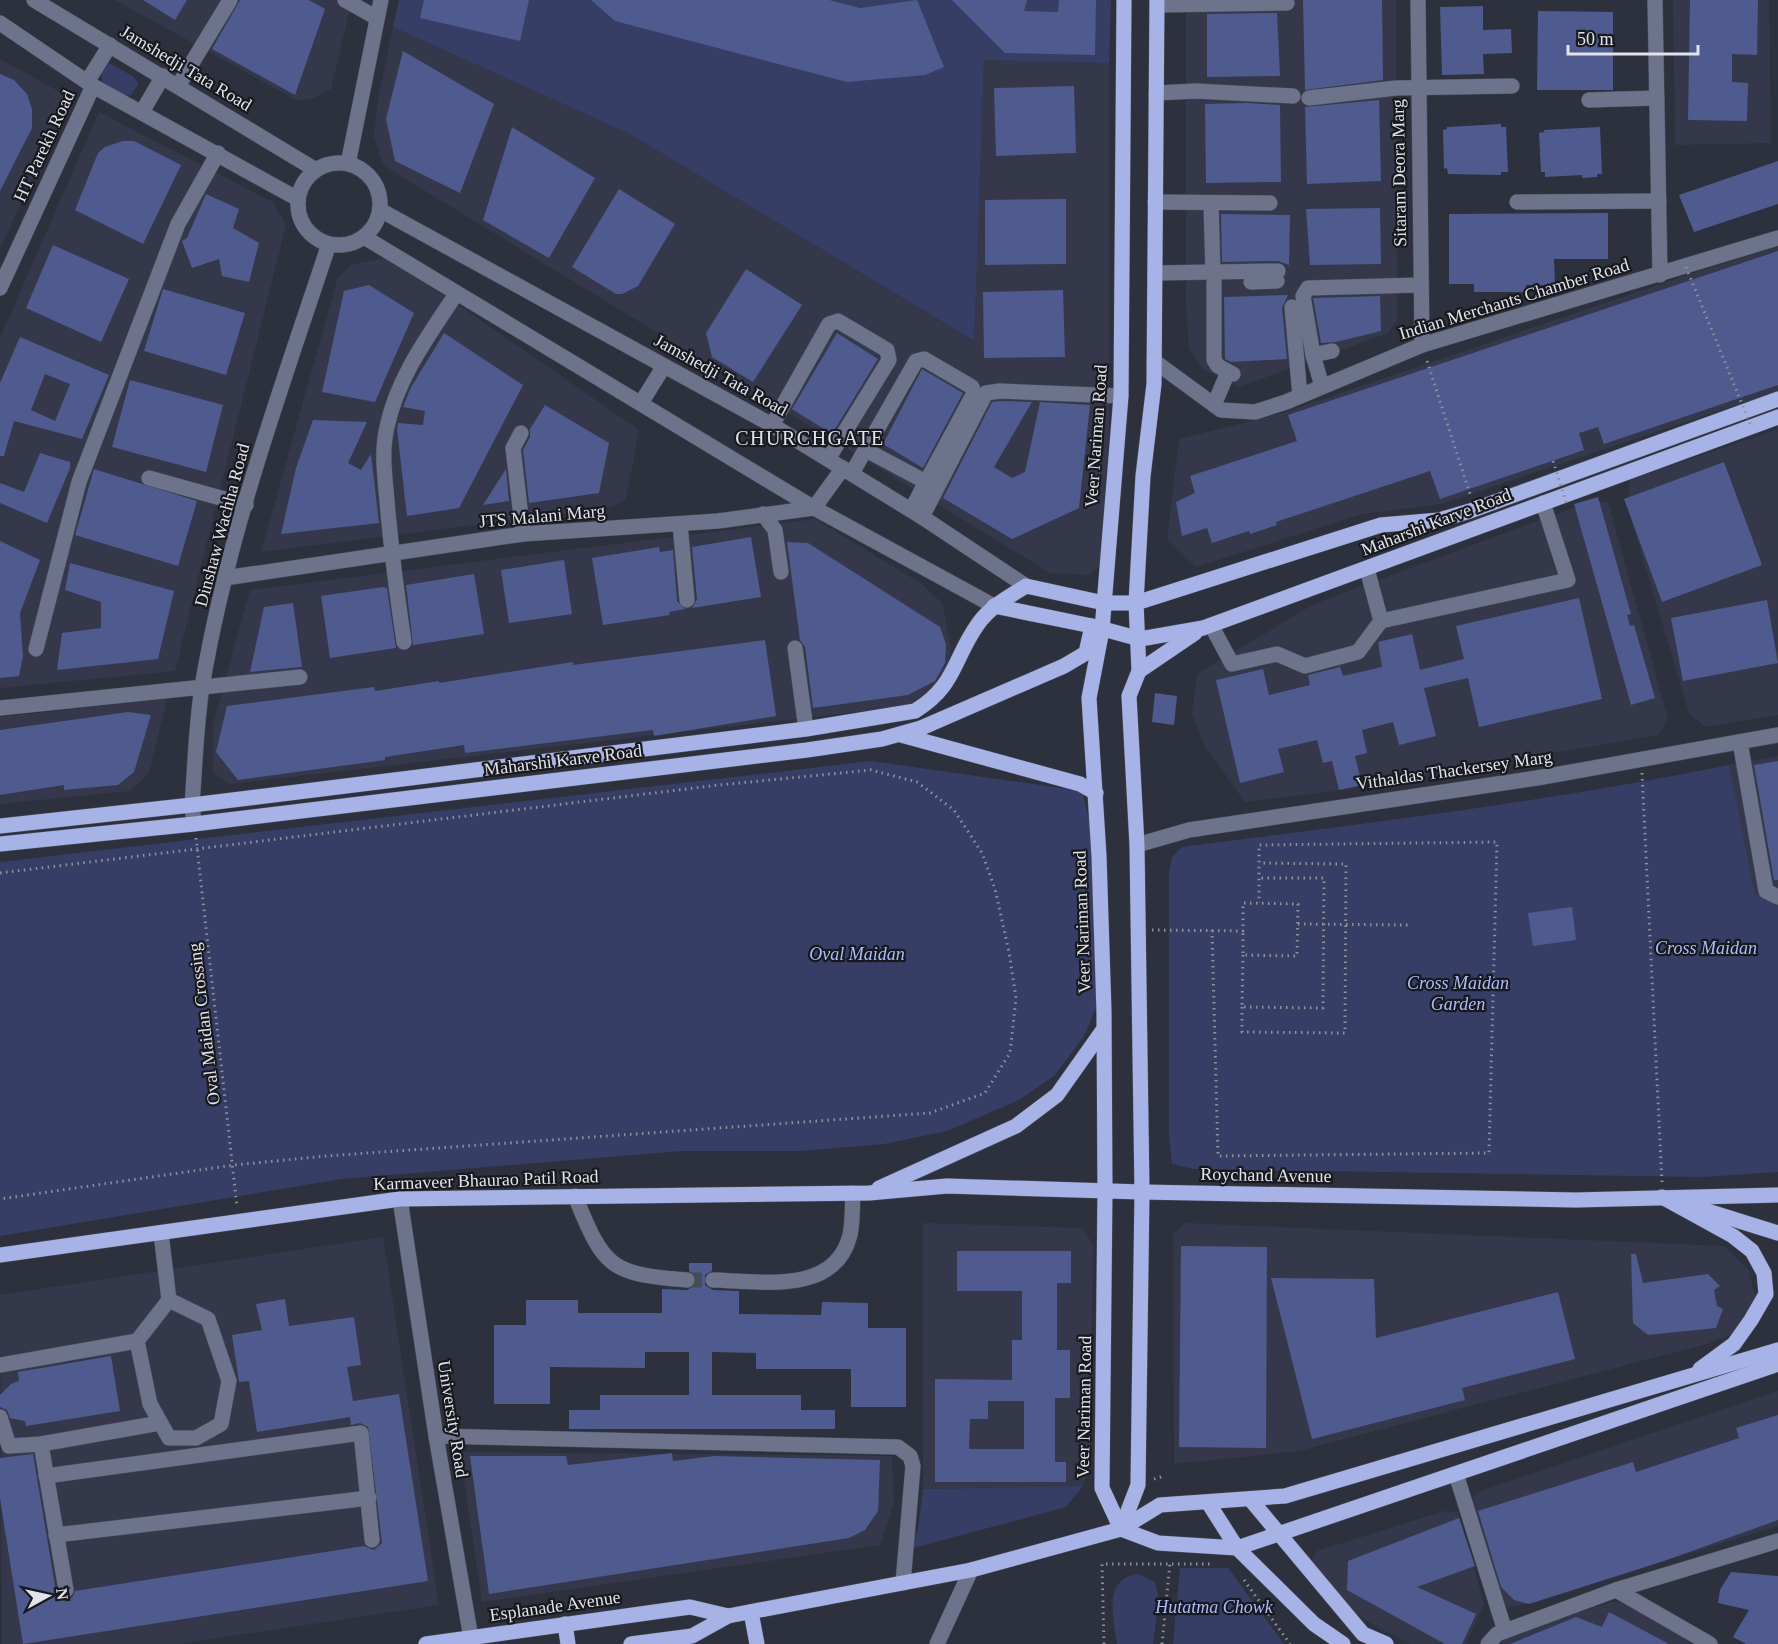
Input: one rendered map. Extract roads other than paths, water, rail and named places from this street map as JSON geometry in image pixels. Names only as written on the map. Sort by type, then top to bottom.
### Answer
[{"type":"main road","name":"Veer Nariman Road","points":[[1121,1529],[1102,1488],[1105,1190],[1103,1030],[1096,793],[1089,698],[1097,628],[1104,603],[1121,396],[1124,0]]},
{"type":"main road","points":[[1121,1529],[1138,1485],[1142,1192],[1137,845],[1129,696],[1139,671],[1140,639],[1136,603],[1143,476],[1154,384],[1157,3]]},
{"type":"main road","name":"Maharshi Karve Road","points":[[1104,603],[1136,603],[1381,525],[1438,520],[1475,509],[1778,399]]},
{"type":"main road","name":"Maharshi Karve Road","points":[[0,844],[194,824],[807,750],[899,734],[921,728],[1064,666],[1086,653],[1097,628],[1140,639],[1207,627],[1543,503],[1566,500],[1778,417]]},
{"type":"main road","points":[[994,606],[1026,586]]},
{"type":"main road","name":"Jamshedji Tata Road","points":[[1026,586],[1104,603]]},
{"type":"main road","points":[[994,606],[1097,628]]},
{"type":"main road","name":"Maharshi Karve Road","points":[[0,826],[192,806],[806,729],[915,711],[931,702],[944,688],[978,624],[994,606]]},
{"type":"main road","points":[[1139,671],[1207,627]]},
{"type":"main road","points":[[899,734],[1080,784],[1096,793]]},
{"type":"main road","points":[[861,1193],[1016,1126],[1058,1095],[1103,1030]]},
{"type":"main road","name":"Roychand Avenue","points":[[861,1193],[947,1186],[1576,1200],[1662,1197]]},
{"type":"main road","name":"Karmaveer Bhaurao Patil Road","points":[[0,1255],[400,1199],[861,1193]]},
{"type":"main road","points":[[1662,1197],[1778,1195]]},
{"type":"main road","points":[[1662,1197],[1778,1233]]},
{"type":"main road","points":[[1662,1197],[1733,1236],[1752,1251],[1764,1273],[1766,1294],[1734,1344],[1692,1375]]},
{"type":"main road","points":[[637,1644],[692,1636],[728,1617],[971,1570],[1121,1529],[1160,1505],[1285,1496],[1778,1350]]},
{"type":"main road","points":[[1121,1529],[1158,1543],[1237,1548],[1282,1535],[1778,1364]]},
{"type":"main road","points":[[1253,1499],[1326,1593],[1363,1634],[1386,1644]]},
{"type":"main road","points":[[1209,1503],[1237,1548],[1314,1624],[1343,1644]]},
{"type":"main road","name":"Esplanade Avenue","points":[[426,1644],[471,1640],[565,1624],[690,1607],[728,1617]]},
{"type":"main road","points":[[751,1612],[757,1644]]},
{"type":"main road","points":[[565,1624],[568,1644]]},
{"type":"street","name":"Jamshedji Tata Road","points":[[34,0],[316,170]]},
{"type":"street","points":[[178,86],[230,0]]},
{"type":"street","points":[[345,0],[376,18]]},
{"type":"street","points":[[348,164],[381,0]]},
{"type":"street","name":"Sitaram Deora Marg","points":[[1418,0],[1422,345]]},
{"type":"street","points":[[1655,0],[1660,275]]},
{"type":"street","points":[[1157,3],[1287,3]]},
{"type":"street","points":[[0,23],[90,84],[298,199]]},
{"type":"street","name":"HT Parekh Road","points":[[0,288],[90,84],[110,45]]},
{"type":"street","points":[[142,112],[163,76]]},
{"type":"street","points":[[1309,98],[1396,88],[1512,86]]},
{"type":"street","points":[[1156,93],[1196,91],[1293,96]]},
{"type":"street","points":[[1589,100],[1657,98]]},
{"type":"street","points":[[36,649],[79,482],[178,224],[218,153]]},
{"type":"street","points":[[331,164],[348,164],[367,174],[375,185],[380,197],[380,210],[376,223],[364,237],[346,245],[329,244],[310,234],[302,224],[298,199],[302,186],[316,170],[331,164]]},
{"type":"street","points":[[1517,202],[1659,201]]},
{"type":"street","points":[[1155,202],[1270,203]]},
{"type":"street","points":[[1211,203],[1214,360],[1230,373],[1214,405]]},
{"type":"street","name":"Jamshedji Tata Road","points":[[380,210],[772,424],[917,513],[1026,586]]},
{"type":"street","points":[[364,237],[814,508],[994,606]]},
{"type":"street","name":"Indian Merchants Chamber Road","points":[[1154,361],[1221,410],[1256,412],[1422,345],[1778,238]]},
{"type":"street","name":"Dinshaw Wachha Road","points":[[194,824],[192,806],[202,688],[225,578],[276,402],[329,244]]},
{"type":"street","points":[[1155,279],[1278,276]]},
{"type":"street","points":[[1322,386],[1313,355],[1304,296],[1308,288],[1420,285]]},
{"type":"street","points":[[404,642],[392,553],[383,453],[394,402],[409,370],[456,294]]},
{"type":"street","points":[[1292,307],[1300,396]]},
{"type":"street","points":[[772,424],[829,324],[838,321],[887,350],[890,360],[828,459]]},
{"type":"street","points":[[1313,355],[1332,351]]},
{"type":"street","points":[[814,508],[866,450],[916,361],[924,359],[972,387],[974,393],[926,482],[917,513]]},
{"type":"street","points":[[641,403],[664,366]]},
{"type":"street","points":[[917,513],[986,393],[1000,390],[1121,396]]},
{"type":"street","points":[[521,433],[513,448],[523,534]]},
{"type":"street","points":[[866,450],[926,482]]},
{"type":"street","points":[[149,478],[246,505]]},
{"type":"street","points":[[1207,627],[1232,664],[1277,654],[1305,666],[1358,651],[1381,621],[1568,580],[1543,503]]},
{"type":"street","name":"JTS Malani Marg","points":[[225,578],[523,534],[680,524],[814,508]]},
{"type":"street","points":[[763,514],[775,530],[781,572]]},
{"type":"street","points":[[680,524],[687,600]]},
{"type":"street","points":[[1367,569],[1381,621]]},
{"type":"street","points":[[795,648],[806,729]]},
{"type":"street","points":[[0,708],[300,677]]},
{"type":"street","name":"Vithaldas Thackersey Marg","points":[[1137,845],[1189,830],[1537,778],[1778,735]]},
{"type":"street","points":[[1740,742],[1766,891],[1778,897]]},
{"type":"street","points":[[713,1280],[787,1282],[819,1275],[830,1267],[846,1245],[861,1193]]},
{"type":"street","points":[[575,1196],[590,1232],[606,1258],[624,1271],[641,1276],[687,1280]]},
{"type":"street","name":"University Road","points":[[400,1199],[436,1436],[471,1640]]},
{"type":"street","points":[[0,1365],[137,1341],[169,1300],[161,1233]]},
{"type":"street","points":[[137,1341],[150,1404],[169,1438],[196,1437],[221,1424],[229,1381],[208,1319],[169,1300]]},
{"type":"street","points":[[0,1417],[9,1446],[40,1444],[160,1423]]},
{"type":"street","points":[[46,1476],[361,1433],[372,1540]]},
{"type":"street","points":[[436,1436],[898,1447],[906,1450],[913,1466],[903,1583]]},
{"type":"street","points":[[196,1437],[199,1455]]},
{"type":"street","points":[[40,1444],[66,1590]]},
{"type":"street","points":[[1456,1474],[1496,1636],[1616,1590],[1778,1541]]},
{"type":"street","points":[[56,1535],[369,1498]]},
{"type":"street","points":[[937,1644],[971,1570]]},
{"type":"street","points":[[1616,1590],[1710,1644]]},
{"type":"tunnel","points":[[687,1280],[713,1280]]},
{"type":"district","name":"CHURCHGATE","points":[[810,438]]},
{"type":"park label","name":"Cross Maidan","points":[[1706,948]]},
{"type":"park label","name":"Oval Maidan","points":[[857,954]]},
{"type":"park label","name":"Cross Maidan Garden","points":[[1458,993]]},
{"type":"park label","name":"Hutatma Chowk","points":[[1214,1607]]}]
